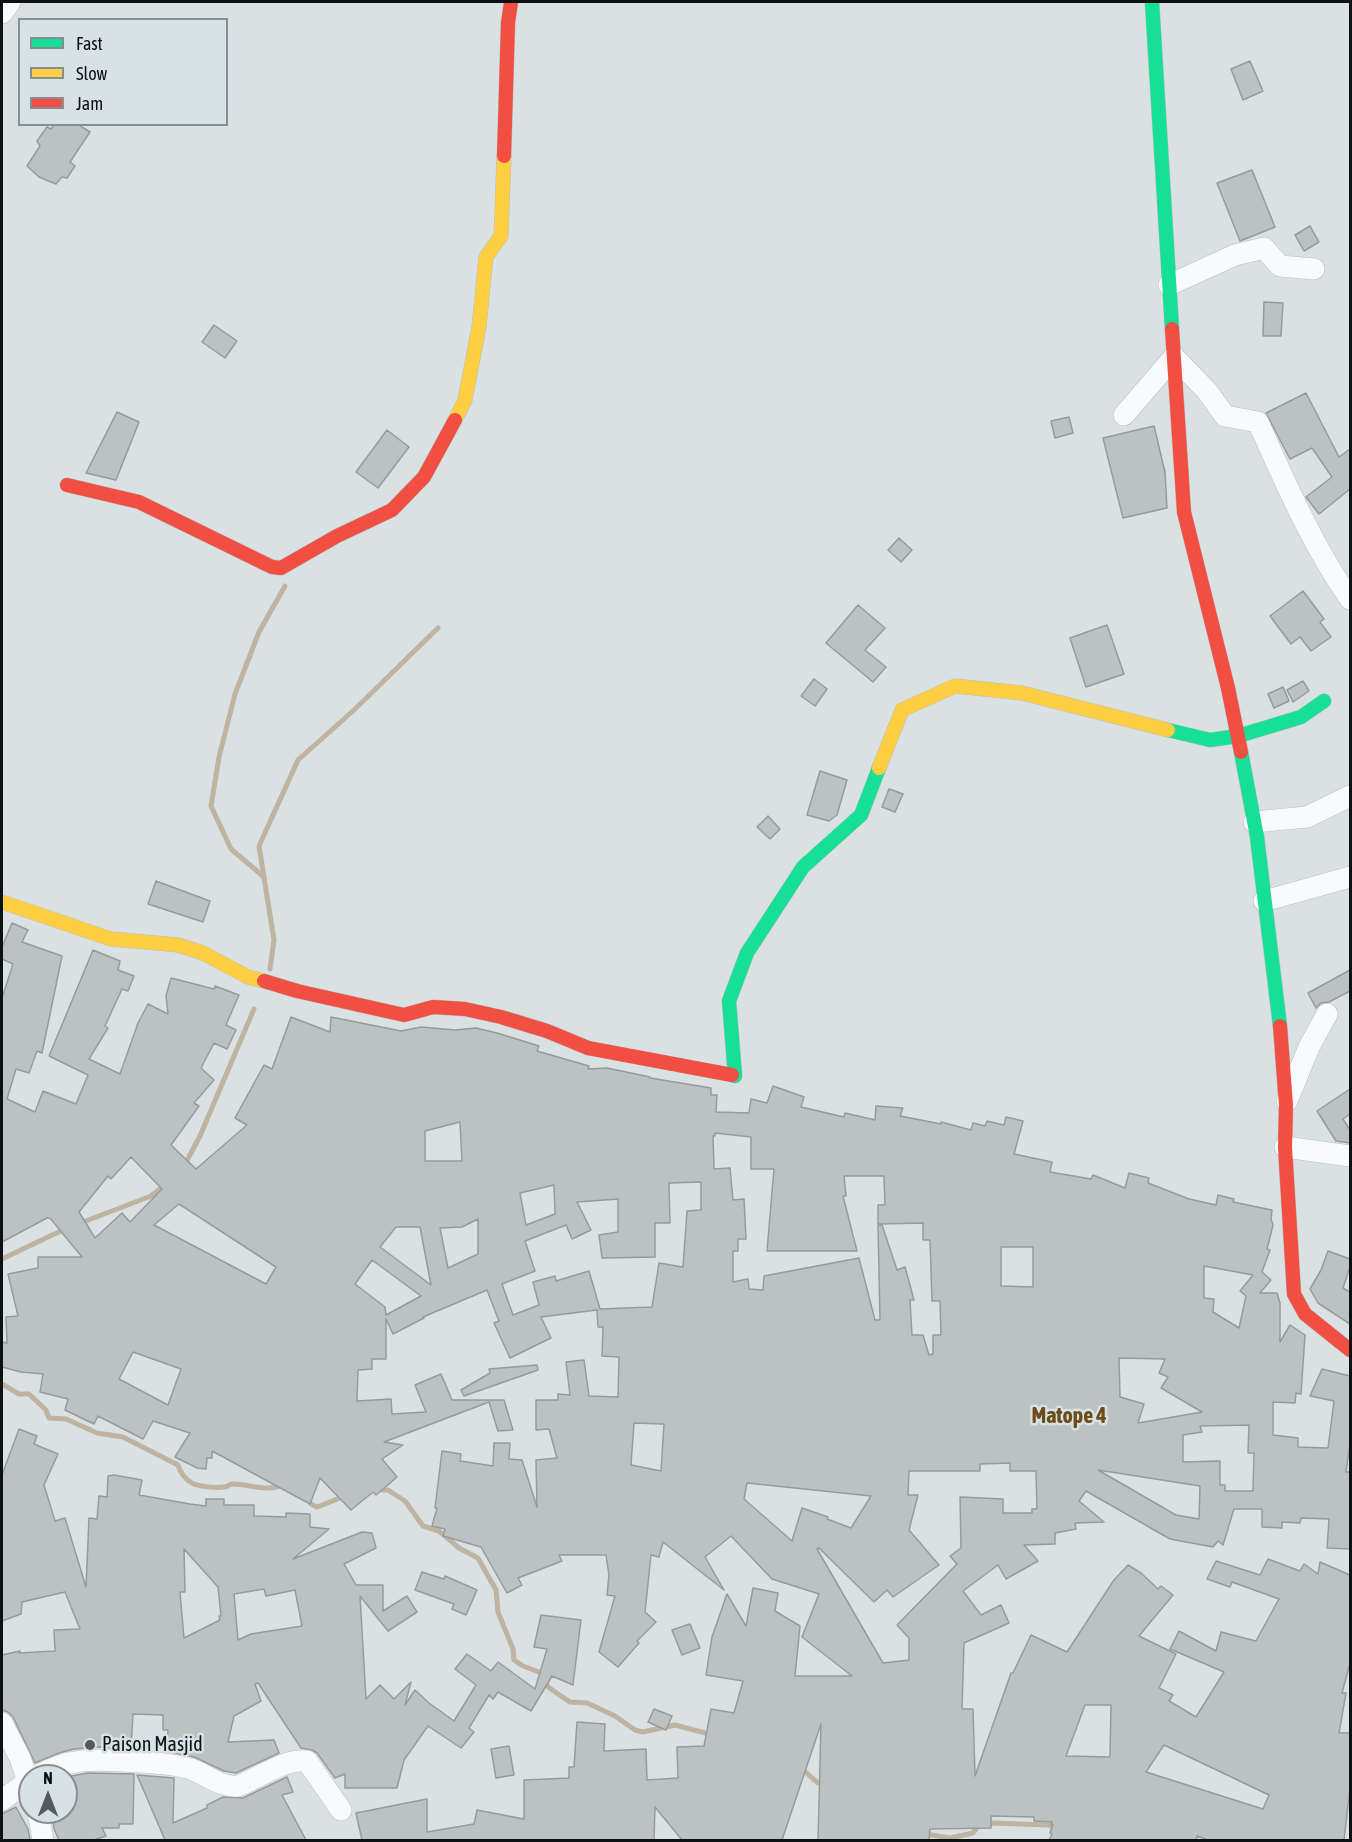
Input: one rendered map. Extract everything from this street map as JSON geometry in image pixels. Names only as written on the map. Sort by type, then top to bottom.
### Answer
[{"type":"street","points":[[2,13],[10,2]]},
{"type":"street","points":[[67,485],[139,501],[272,567],[281,568],[336,536],[392,510],[424,477],[465,399],[479,327],[486,257],[501,236],[507,35],[511,2]]},
{"type":"street","points":[[1152,2],[1184,512],[1238,736],[1254,822],[1280,1026],[1286,1105],[1285,1147],[1294,1294],[1305,1314],[1350,1350]]},
{"type":"street","points":[[1169,285],[1235,255],[1264,248],[1280,266],[1314,269]]},
{"type":"street","points":[[1124,415],[1174,357]]},
{"type":"street","points":[[1174,357],[1207,391],[1226,416],[1258,422],[1291,495],[1326,561],[1350,599]]},
{"type":"street","points":[[2,902],[111,939],[178,945],[203,953],[248,977],[297,991],[404,1015],[433,1007],[465,1009],[547,1031],[588,1048],[735,1076],[729,1001],[747,953],[803,867],[861,815],[902,710],[955,686],[1022,693],[1210,740],[1238,736],[1301,717],[1324,702]]},
{"type":"street","points":[[1254,822],[1307,817],[1350,796]]},
{"type":"street","points":[[1264,901],[1350,877]]},
{"type":"street","points":[[1286,1105],[1309,1047],[1327,1014]]},
{"type":"street","points":[[1285,1147],[1350,1156]]},
{"type":"street","points":[[2,1723],[23,1764]]},
{"type":"street","points":[[63,1764],[88,1759],[160,1763],[190,1768],[228,1785],[240,1786],[294,1760],[307,1761],[341,1810]]},
{"type":"street","points":[[2,1800],[18,1790]]},
{"type":"street","points":[[40,1824],[43,1840]]},
{"type":"building","points":[[1250,61],[1263,91],[1243,100],[1231,69]]},
{"type":"building","points":[[53,126],[80,126],[90,132],[70,162],[75,166],[67,178],[62,177],[56,184],[39,177],[27,166],[40,146],[37,141],[47,127],[51,129]]},
{"type":"building","points":[[1252,170],[1275,227],[1240,241],[1217,183]]},
{"type":"building","points":[[1310,226],[1319,242],[1304,251],[1295,235]]},
{"type":"building","points":[[1264,302],[1283,303],[1281,336],[1263,336]]},
{"type":"building","points":[[214,325],[237,341],[225,358],[202,342]]},
{"type":"building","points":[[1306,393],[1339,457],[1350,449],[1350,489],[1319,514],[1306,497],[1332,477],[1312,448],[1290,459],[1266,413]]},
{"type":"building","points":[[117,412],[139,422],[116,480],[86,473]]},
{"type":"building","points":[[1069,417],[1073,433],[1055,438],[1051,421]]},
{"type":"building","points":[[1154,426],[1165,472],[1167,508],[1123,518],[1103,438]]},
{"type":"building","points":[[387,430],[409,447],[378,488],[356,472]]},
{"type":"building","points":[[899,538],[912,550],[901,562],[888,550]]},
{"type":"building","points":[[1303,591],[1324,619],[1320,622],[1331,637],[1311,651],[1300,637],[1291,644],[1270,616]]},
{"type":"building","points":[[858,605],[885,628],[865,650],[886,667],[873,682],[826,643]]},
{"type":"building","points":[[1107,625],[1124,674],[1086,687],[1070,638]]},
{"type":"building","points":[[814,679],[827,689],[815,706],[801,696]]},
{"type":"building","points":[[1303,681],[1309,691],[1293,702],[1287,690]]},
{"type":"building","points":[[1283,687],[1289,701],[1274,708],[1268,694]]},
{"type":"building","points":[[820,771],[847,780],[837,815],[829,821],[807,815]]},
{"type":"building","points":[[889,789],[903,794],[895,812],[882,807]]},
{"type":"building","points":[[768,816],[780,829],[770,839],[757,827]]},
{"type":"building","points":[[156,881],[210,901],[203,922],[148,904]]},
{"type":"building","points":[[12,923],[28,930],[22,942],[62,956],[42,1053],[37,1051],[29,1073],[16,1069],[7,1099],[35,1112],[43,1091],[76,1104],[88,1075],[49,1056],[93,950],[120,961],[118,970],[134,976],[128,991],[122,989],[105,1026],[108,1028],[89,1059],[120,1074],[138,1023],[148,1004],[168,1014],[166,996],[171,978],[214,989],[215,986],[239,995],[226,1025],[236,1030],[227,1049],[214,1043],[201,1068],[214,1080],[194,1103],[199,1106],[171,1145],[196,1169],[247,1125],[235,1118],[264,1065],[272,1069],[291,1017],[330,1032],[331,1017],[401,1031],[421,1027],[455,1030],[476,1028],[497,1033],[539,1046],[537,1051],[589,1066],[588,1069],[607,1068],[711,1088],[711,1095],[717,1095],[716,1112],[749,1113],[751,1099],[767,1103],[773,1086],[804,1097],[801,1107],[844,1117],[845,1113],[875,1120],[876,1106],[903,1108],[900,1116],[941,1124],[941,1122],[971,1130],[973,1123],[985,1126],[987,1121],[1004,1125],[1006,1117],[1023,1121],[1014,1154],[1052,1162],[1050,1172],[1091,1179],[1093,1175],[1125,1188],[1129,1173],[1149,1178],[1148,1183],[1189,1199],[1216,1205],[1218,1195],[1234,1199],[1233,1202],[1272,1210],[1273,1225],[1267,1249],[1270,1250],[1262,1272],[1271,1280],[1260,1293],[1277,1293],[1280,1303],[1280,1342],[1290,1325],[1305,1335],[1301,1394],[1296,1393],[1295,1403],[1273,1402],[1273,1435],[1298,1438],[1298,1447],[1328,1448],[1334,1401],[1310,1396],[1322,1369],[1350,1376],[1350,1443],[1346,1472],[1350,1472],[1350,1549],[1327,1548],[1329,1519],[1301,1518],[1300,1523],[1282,1522],[1282,1528],[1262,1527],[1262,1509],[1234,1509],[1223,1545],[1218,1541],[1213,1547],[1170,1539],[1086,1491],[1079,1501],[1104,1522],[1075,1523],[1076,1529],[1055,1533],[1055,1544],[1024,1545],[1038,1561],[1006,1579],[998,1565],[963,1591],[981,1615],[1001,1605],[1009,1623],[964,1643],[962,1709],[973,1709],[975,1776],[1011,1673],[1031,1635],[1067,1652],[1114,1580],[1128,1565],[1141,1573],[1158,1589],[1161,1586],[1173,1595],[1139,1636],[1176,1654],[1159,1688],[1173,1695],[1169,1701],[1196,1717],[1224,1672],[1170,1649],[1179,1631],[1216,1651],[1221,1632],[1256,1641],[1279,1599],[1232,1582],[1230,1587],[1207,1579],[1216,1561],[1260,1575],[1268,1559],[1300,1571],[1304,1564],[1318,1574],[1320,1562],[1350,1575],[1350,1663],[1342,1693],[1346,1693],[1339,1733],[1350,1733],[1350,1788],[1344,1840],[1208,1840],[1197,1836],[1196,1840],[1049,1840],[1052,1834],[1050,1833],[1052,1822],[1034,1821],[1034,1817],[991,1816],[991,1828],[930,1829],[929,1840],[818,1840],[821,1724],[782,1840],[682,1840],[655,1807],[654,1840],[362,1840],[356,1813],[427,1799],[427,1832],[474,1824],[477,1810],[524,1819],[524,1780],[569,1778],[569,1767],[574,1767],[577,1722],[605,1724],[604,1751],[646,1749],[647,1780],[678,1778],[677,1747],[704,1746],[711,1709],[734,1713],[743,1681],[706,1675],[712,1637],[727,1594],[746,1626],[753,1588],[778,1593],[775,1611],[800,1626],[795,1676],[852,1676],[802,1637],[819,1594],[772,1579],[731,1536],[705,1557],[724,1590],[663,1542],[659,1557],[651,1555],[645,1612],[656,1622],[637,1641],[639,1643],[618,1667],[599,1652],[615,1596],[607,1595],[609,1575],[606,1555],[559,1555],[562,1561],[518,1578],[522,1585],[507,1593],[481,1547],[443,1536],[445,1529],[432,1526],[437,1508],[435,1508],[442,1451],[461,1454],[460,1461],[493,1466],[494,1443],[510,1443],[509,1459],[522,1460],[537,1507],[536,1460],[557,1458],[549,1429],[536,1430],[536,1400],[558,1400],[558,1394],[570,1395],[566,1362],[584,1360],[589,1396],[618,1397],[619,1357],[602,1356],[603,1327],[598,1327],[597,1310],[541,1317],[551,1338],[510,1358],[494,1323],[499,1321],[487,1290],[423,1317],[393,1334],[386,1319],[386,1359],[372,1359],[372,1369],[358,1370],[357,1401],[391,1399],[392,1414],[426,1412],[415,1385],[441,1374],[452,1400],[504,1400],[513,1430],[498,1431],[489,1402],[384,1442],[403,1445],[382,1459],[397,1477],[376,1495],[373,1492],[351,1510],[320,1478],[310,1504],[212,1451],[212,1458],[207,1458],[206,1469],[197,1468],[175,1457],[190,1433],[153,1421],[143,1439],[98,1416],[94,1424],[65,1410],[68,1399],[40,1392],[43,1374],[2,1367],[2,1342],[7,1343],[6,1317],[18,1316],[8,1274],[38,1268],[38,1257],[82,1257],[50,1218],[2,1242],[2,998],[13,964],[2,959],[2,947]],"holes":[[[460,1122],[462,1161],[425,1161],[425,1131]],[[715,1133],[751,1137],[751,1169],[774,1169],[767,1251],[857,1251],[843,1196],[846,1196],[844,1176],[884,1176],[885,1205],[878,1205],[878,1224],[923,1223],[923,1240],[930,1240],[932,1301],[940,1301],[941,1335],[933,1335],[933,1354],[929,1355],[923,1335],[912,1335],[910,1300],[914,1300],[905,1267],[897,1270],[882,1225],[878,1225],[880,1320],[875,1320],[859,1258],[764,1276],[763,1290],[749,1289],[748,1279],[733,1282],[733,1251],[738,1251],[738,1239],[746,1239],[744,1199],[733,1200],[730,1168],[714,1169],[713,1136]],[[131,1157],[162,1189],[130,1222],[122,1213],[95,1238],[79,1212],[108,1176],[111,1179]],[[701,1182],[701,1210],[687,1211],[683,1267],[659,1263],[652,1307],[600,1309],[589,1271],[556,1281],[555,1276],[533,1282],[539,1305],[513,1315],[502,1284],[535,1271],[525,1241],[566,1225],[572,1239],[591,1230],[577,1202],[618,1199],[618,1232],[599,1235],[602,1258],[655,1257],[655,1223],[670,1223],[669,1183]],[[554,1185],[555,1214],[526,1225],[520,1193]],[[179,1204],[276,1267],[266,1284],[154,1225]],[[478,1219],[478,1254],[448,1268],[440,1228],[462,1227]],[[396,1227],[420,1227],[431,1285],[380,1247]],[[1001,1247],[1033,1247],[1033,1287],[1001,1286]],[[372,1260],[421,1296],[386,1315],[385,1307],[355,1284]],[[1204,1266],[1253,1275],[1240,1291],[1246,1296],[1239,1328],[1213,1312],[1214,1299],[1204,1298]],[[133,1352],[181,1369],[168,1405],[119,1379]],[[1119,1358],[1165,1359],[1159,1373],[1168,1377],[1161,1388],[1202,1412],[1138,1423],[1144,1404],[1120,1397]],[[634,1423],[664,1424],[661,1471],[631,1465]],[[1249,1425],[1248,1453],[1254,1453],[1253,1491],[1225,1491],[1225,1485],[1220,1485],[1220,1461],[1183,1462],[1183,1435],[1202,1432],[1200,1426]],[[1010,1463],[1010,1471],[1036,1471],[1037,1509],[1032,1509],[1032,1513],[1003,1513],[1003,1499],[960,1497],[961,1548],[950,1556],[957,1564],[897,1625],[909,1638],[909,1660],[883,1663],[817,1549],[819,1548],[874,1602],[887,1590],[893,1597],[939,1565],[909,1530],[918,1495],[908,1495],[909,1471],[980,1471],[980,1464]],[[1098,1470],[1200,1486],[1199,1519],[1176,1515]],[[747,1483],[871,1496],[851,1528],[802,1508],[792,1541],[744,1499]],[[1085,1705],[1111,1705],[1110,1757],[1066,1756]],[[1164,1745],[1269,1795],[1263,1809],[1146,1772]]]},
{"type":"building","points":[[1350,970],[1350,991],[1329,1002],[1321,1003],[1316,1008],[1308,993]]},
{"type":"building","points":[[1350,1089],[1350,1114],[1343,1119],[1350,1130],[1350,1143],[1336,1141],[1317,1111]]},
{"type":"building","points":[[1328,1251],[1350,1259],[1350,1267],[1343,1288],[1350,1292],[1350,1324],[1318,1303],[1310,1289],[1321,1270]]},
{"type":"building","points":[[537,1365],[538,1370],[464,1396],[461,1390],[490,1373],[489,1369]]},
{"type":"building","points":[[19,1429],[37,1436],[34,1444],[58,1454],[44,1485],[55,1521],[65,1518],[86,1587],[89,1518],[97,1519],[99,1496],[107,1497],[108,1476],[142,1480],[139,1495],[206,1506],[206,1499],[224,1499],[224,1505],[254,1505],[254,1516],[286,1517],[286,1513],[310,1514],[310,1527],[329,1529],[293,1559],[362,1532],[372,1533],[376,1548],[344,1564],[356,1585],[383,1585],[383,1611],[407,1596],[417,1612],[388,1631],[360,1596],[366,1699],[380,1685],[394,1699],[411,1682],[405,1705],[415,1690],[454,1721],[476,1685],[455,1669],[467,1654],[491,1671],[498,1662],[535,1689],[547,1649],[534,1647],[541,1615],[581,1620],[573,1685],[552,1676],[531,1711],[498,1692],[493,1699],[489,1695],[469,1728],[474,1732],[461,1748],[428,1726],[404,1760],[397,1788],[345,1788],[345,1774],[335,1778],[317,1753],[301,1748],[258,1683],[255,1684],[261,1701],[234,1716],[228,1742],[274,1740],[279,1753],[236,1773],[224,1771],[194,1757],[166,1751],[168,1730],[163,1730],[163,1715],[133,1714],[131,1749],[99,1747],[74,1749],[35,1763],[13,1717],[2,1710],[2,1655],[20,1651],[19,1653],[55,1651],[54,1630],[80,1629],[65,1592],[22,1602],[21,1614],[2,1621],[2,1475]],"holes":[[[184,1549],[218,1587],[221,1616],[219,1616],[220,1620],[184,1638],[180,1592],[185,1592]],[[264,1589],[266,1596],[295,1590],[302,1626],[251,1634],[238,1640],[234,1594]]]},
{"type":"building","points":[[422,1572],[444,1579],[445,1576],[477,1590],[466,1615],[452,1609],[454,1604],[415,1590]]},
{"type":"building","points":[[690,1624],[700,1648],[682,1655],[672,1630]]},
{"type":"building","points":[[654,1709],[672,1716],[666,1730],[648,1722]]},
{"type":"building","points":[[509,1746],[514,1775],[496,1778],[491,1749]]},
{"type":"building","points":[[134,1774],[133,1824],[119,1824],[119,1828],[102,1828],[106,1836],[94,1840],[59,1840],[53,1824],[78,1824],[78,1775]]},
{"type":"building","points":[[137,1775],[174,1778],[173,1823],[207,1808],[207,1805],[223,1797],[243,1798],[287,1777],[293,1792],[282,1795],[306,1840],[165,1840]]},
{"type":"building","points":[[16,1807],[18,1824],[25,1824],[30,1840],[2,1840],[2,1814]]},
{"type":"waterway","points":[[264,877],[231,849],[211,806],[219,757],[235,694],[259,632],[285,586]]},
{"type":"waterway","points":[[270,969],[274,940],[259,846],[298,760],[354,710],[438,628]]},
{"type":"waterway","points":[[184,1166],[200,1136],[254,1009]]},
{"type":"waterway","points":[[78,1224],[151,1196],[165,1185]]},
{"type":"waterway","points":[[2,1259],[67,1228]]},
{"type":"waterway","points":[[2,1384],[19,1394],[29,1394],[46,1410],[49,1418],[66,1419],[97,1433],[123,1437],[178,1465],[181,1473],[195,1484],[217,1487],[233,1484],[265,1488],[284,1484]]},
{"type":"waterway","points":[[376,1490],[388,1490],[405,1501],[423,1526],[439,1531],[459,1548],[478,1558],[496,1590],[498,1612],[513,1649],[514,1660],[542,1673],[548,1687],[570,1702],[587,1703],[615,1716],[635,1730],[643,1732],[675,1725],[713,1735]]},
{"type":"waterway","points":[[307,1497],[311,1504],[317,1507],[345,1496]]},
{"type":"waterway","points":[[801,1768],[818,1783],[824,1783]]},
{"type":"waterway","points":[[925,1834],[950,1838],[973,1833],[986,1823],[1049,1825],[1056,1830]]},
{"type":"traffic: fast","points":[[1152,2],[1172,329]]},
{"type":"traffic: fast","points":[[1168,730],[1210,740],[1238,736],[1301,717],[1324,701]]},
{"type":"traffic: fast","points":[[1241,752],[1257,837],[1280,1026]]},
{"type":"traffic: fast","points":[[732,1075],[735,1076],[729,1001],[747,953],[803,867],[861,815],[879,768]]},
{"type":"traffic: slow","points":[[455,420],[465,400],[479,327],[486,257],[501,236],[504,156]]},
{"type":"traffic: slow","points":[[879,768],[902,710],[955,686],[1022,693],[1168,730]]},
{"type":"traffic: slow","points":[[2,902],[111,939],[178,945],[203,953],[248,977],[264,981]]},
{"type":"traffic: jam","points":[[504,156],[508,23],[511,2]]},
{"type":"traffic: jam","points":[[1172,329],[1184,512],[1228,688],[1241,752]]},
{"type":"traffic: jam","points":[[67,485],[139,502],[272,567],[281,568],[337,536],[392,510],[424,477],[455,420]]},
{"type":"traffic: jam","points":[[264,981],[297,991],[404,1015],[433,1007],[465,1009],[547,1031],[588,1048],[732,1075]]},
{"type":"traffic: jam","points":[[1280,1026],[1286,1105],[1285,1147],[1294,1294],[1305,1314],[1350,1350]]},
{"type":"place","name":"Paison Masjid","points":[[90,1745]]},
{"type":"district","name":"Matope 4","points":[[1069,1416]]}]
